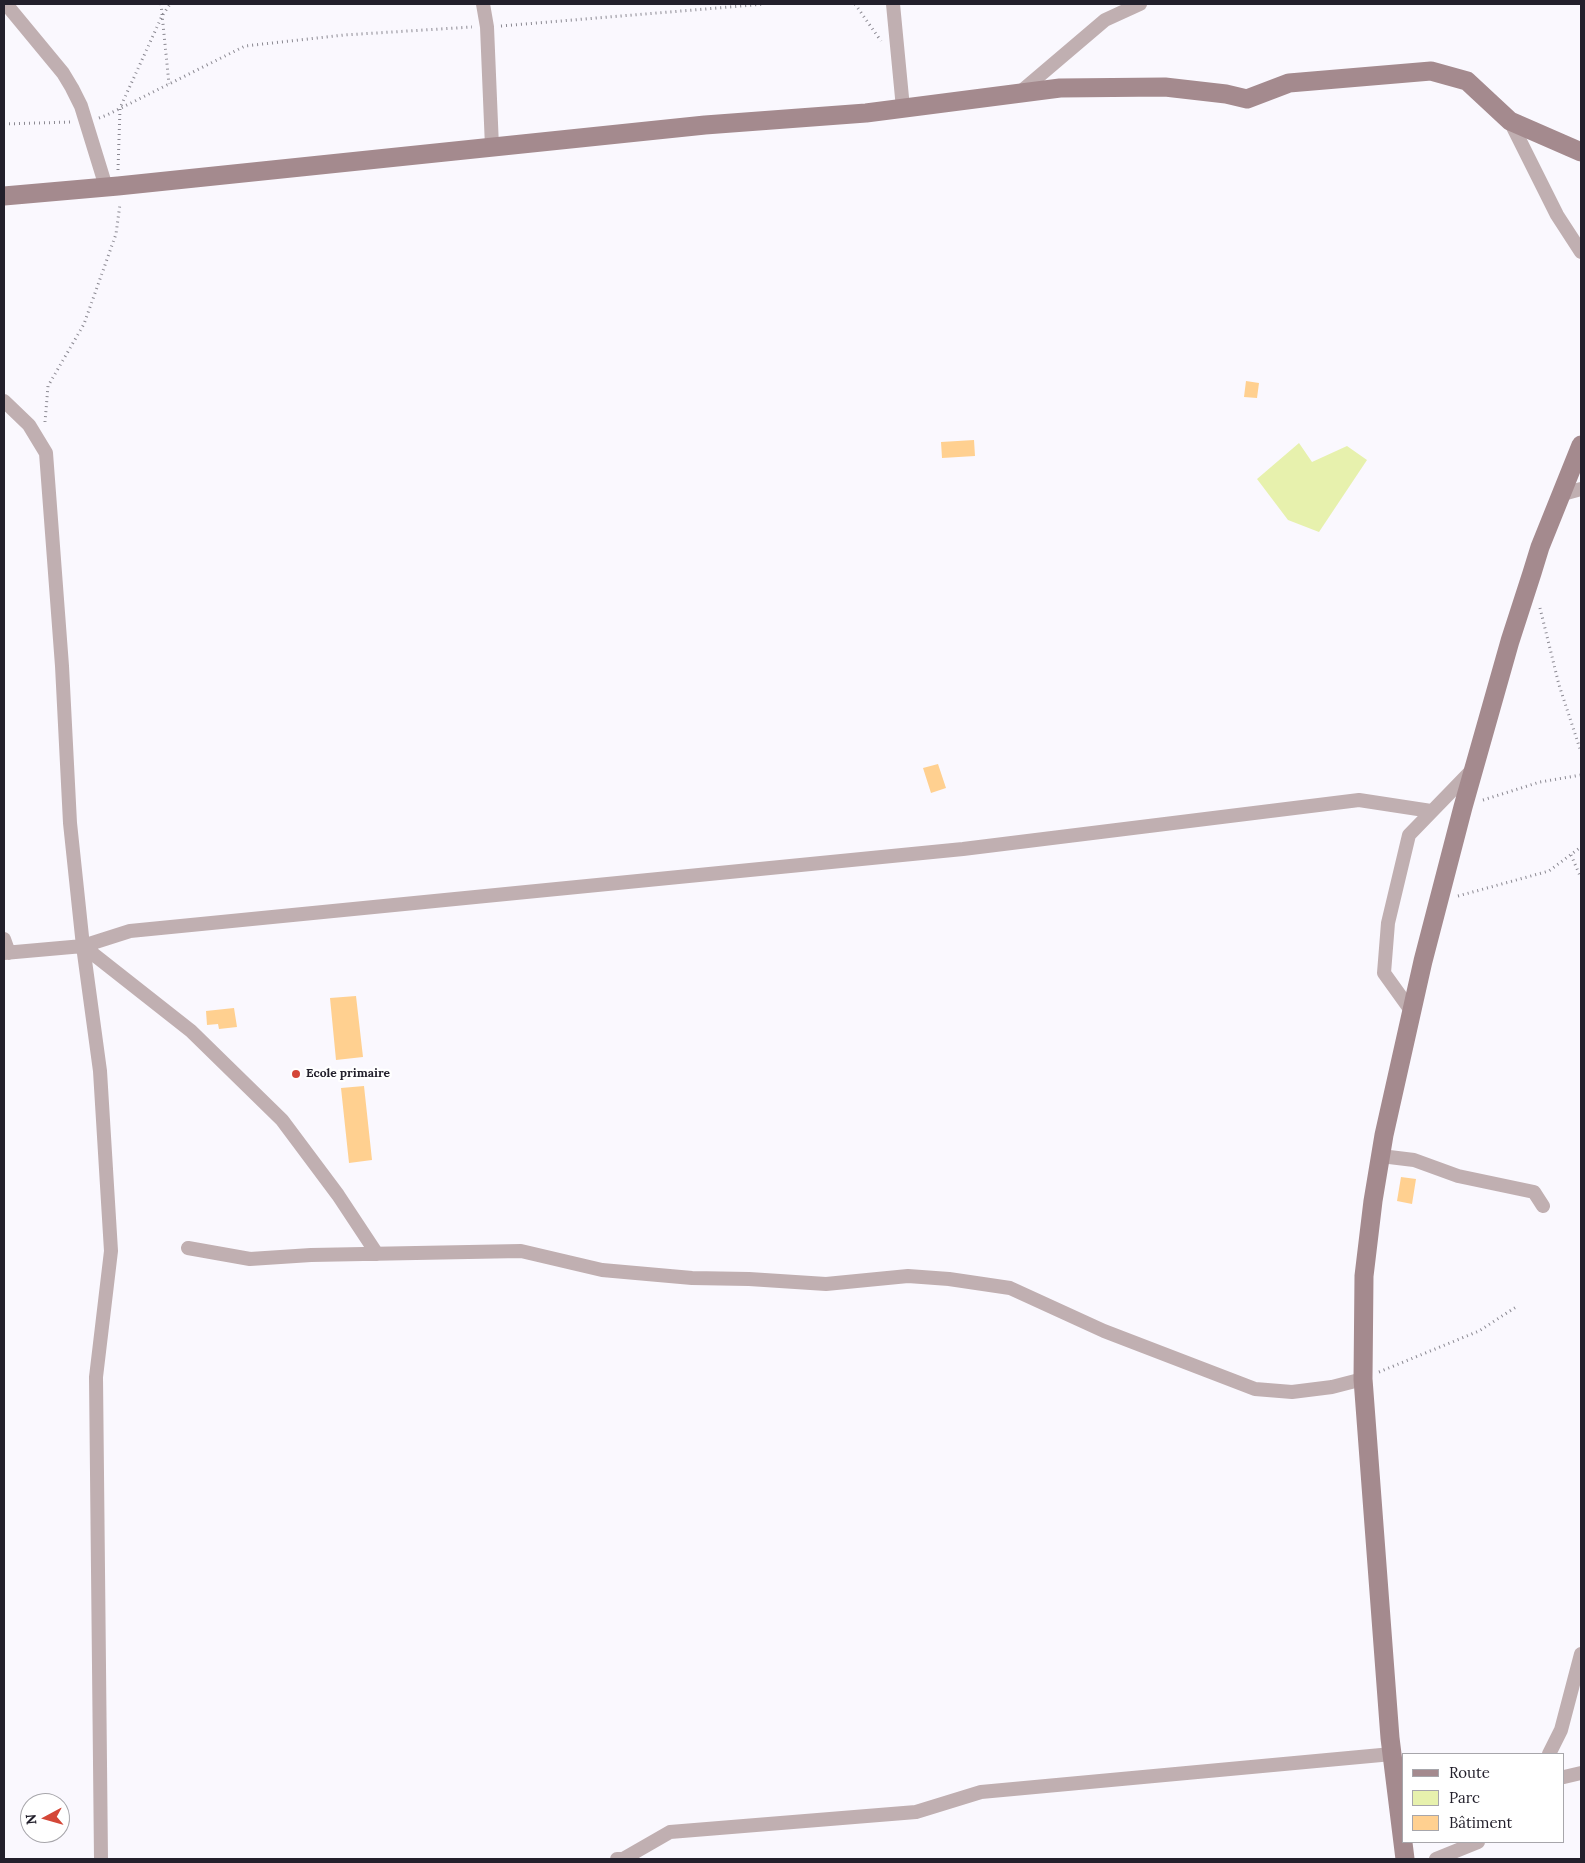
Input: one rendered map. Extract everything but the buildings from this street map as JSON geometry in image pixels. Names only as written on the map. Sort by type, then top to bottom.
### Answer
[{"type":"street","points":[[6,4],[63,74],[81,106],[112,187]]},
{"type":"street","points":[[483,4],[487,27],[492,147]]},
{"type":"street","points":[[893,4],[903,108]]},
{"type":"street","points":[[1018,94],[1106,20],[1140,4]]},
{"type":"street","points":[[4,196],[112,187],[704,125],[866,113],[1060,88],[1165,87],[1226,94],[1246,99],[1289,83],[1432,71],[1467,82],[1510,121],[1581,152]]},
{"type":"street","points":[[1510,121],[1557,215],[1581,252]]},
{"type":"street","points":[[4,401],[29,425],[46,452],[62,666],[70,823],[83,946],[100,1071],[111,1250],[96,1377],[101,1859]]},
{"type":"street","points":[[1402,1835],[1392,1754],[1362,1379],[1364,1276],[1381,1156],[1423,961],[1463,807],[1510,641],[1540,547],[1581,444]]},
{"type":"street","points":[[1562,494],[1581,489]]},
{"type":"street","points":[[1412,1012],[1384,973],[1388,923],[1409,835],[1475,766]]},
{"type":"street","points":[[5,948],[83,946],[130,931],[963,849],[1359,800],[1431,811]]},
{"type":"street","points":[[83,946],[191,1032],[282,1120],[338,1195],[377,1254]]},
{"type":"street","points":[[1381,1156],[1414,1160],[1458,1176],[1534,1192],[1543,1206]]},
{"type":"street","points":[[188,1248],[250,1259],[521,1251],[602,1270],[692,1278],[749,1279],[826,1284],[908,1276],[949,1279],[1010,1288],[1104,1331],[1255,1390],[1292,1392],[1332,1387],[1362,1379]]},
{"type":"street","points":[[1550,1753],[1561,1730],[1581,1654]]},
{"type":"street","points":[[617,1859],[623,1859],[670,1832],[916,1812],[980,1792],[1392,1754]]},
{"type":"street","points":[[1565,1777],[1581,1773]]},
{"type":"street","points":[[1403,1843],[1405,1859]]},
{"type":"street","points":[[1436,1859],[1476,1843]]},
{"type":"path","points":[[161,4],[169,84]]},
{"type":"path","points":[[45,423],[48,386],[84,324],[116,234],[120,202],[112,187],[120,108],[162,16],[170,4]]},
{"type":"path","points":[[4,124],[86,122],[107,115],[245,46],[344,35],[487,27],[764,4]]},
{"type":"path","points":[[1538,600],[1557,677],[1581,752]]},
{"type":"path","points":[[1463,807],[1540,782],[1581,775]]},
{"type":"path","points":[[1440,900],[1549,871],[1581,847]]},
{"type":"path","points":[[1571,855],[1581,878]]},
{"type":"path","points":[[1362,1379],[1479,1331],[1516,1307]]},
{"type":"green space","points":[[1299,443],[1312,462],[1347,446],[1367,460],[1319,532],[1288,520],[1257,479]]},
{"type":"place","name":"Ecole primaire","points":[[296,1074]]}]
